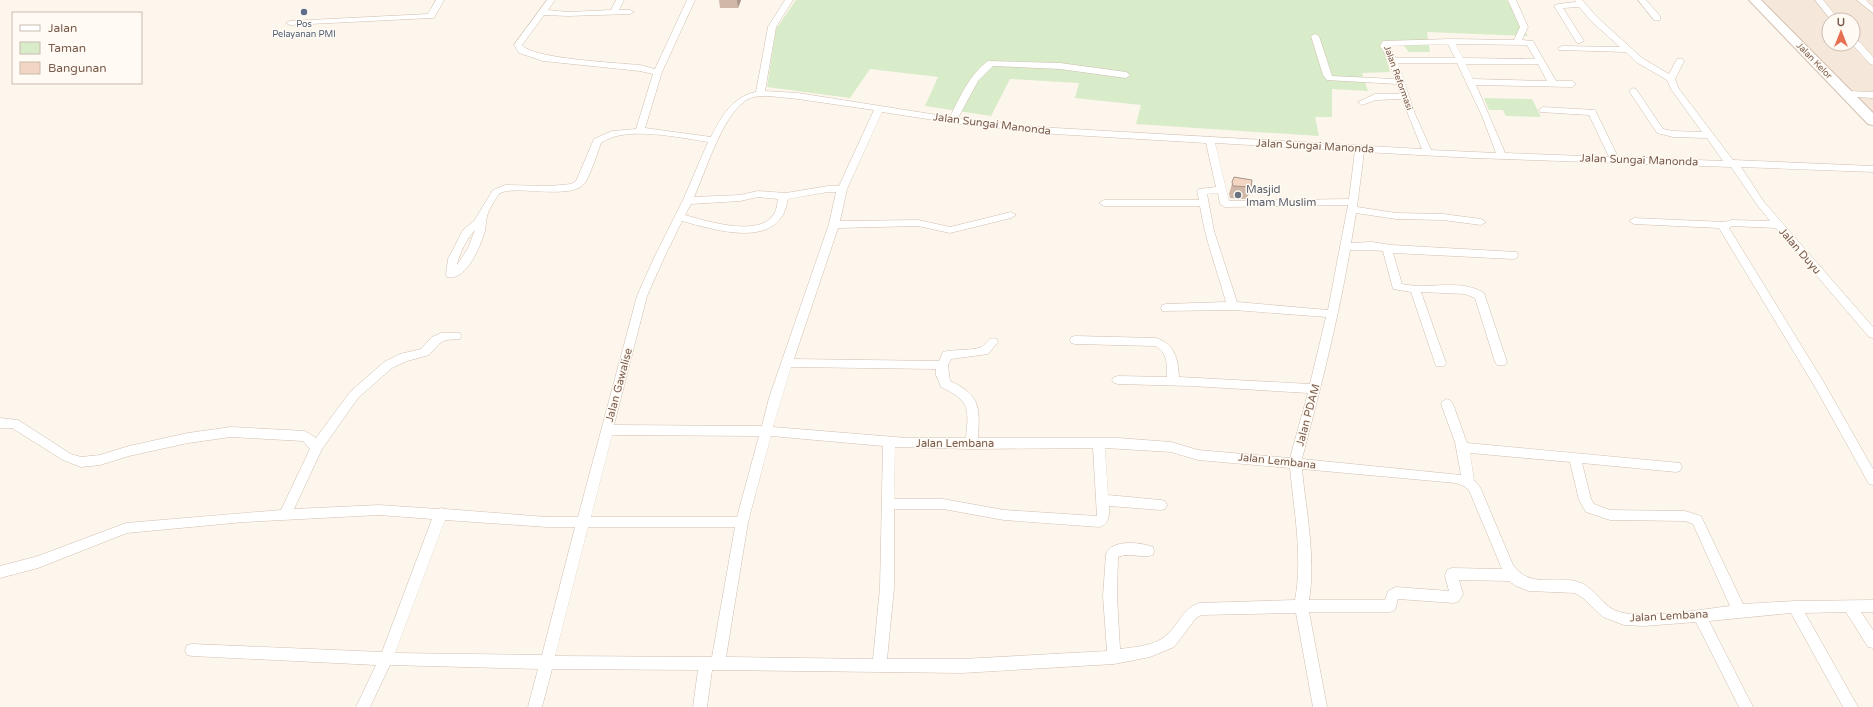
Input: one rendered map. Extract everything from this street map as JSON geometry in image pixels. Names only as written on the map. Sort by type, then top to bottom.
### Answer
[{"type":"street","points":[[290,23],[431,16],[440,0]]},
{"type":"street","points":[[551,0],[518,45],[522,51],[543,58],[640,68],[658,72]]},
{"type":"street","points":[[615,11],[620,0]]},
{"type":"street","points":[[640,131],[658,72],[691,0]]},
{"type":"street","points":[[760,94],[772,27],[789,0]]},
{"type":"street","points":[[1512,0],[1524,27],[1517,42]]},
{"type":"street","points":[[1642,0],[1656,18]]},
{"type":"street","name":"Jalan Kelor","points":[[1755,0],[1873,121]]},
{"type":"street","points":[[1819,0],[1829,12]]},
{"type":"street","points":[[1861,0],[1873,11]]},
{"type":"street","points":[[1580,41],[1558,6],[1580,2],[1595,20],[1626,50],[1646,65],[1671,79],[1680,61]]},
{"type":"street","points":[[542,12],[568,14],[615,11],[630,12]]},
{"type":"street","points":[[1315,36],[1327,75],[1330,78],[1401,82]]},
{"type":"street","points":[[1502,156],[1451,41],[1530,43],[1553,84]]},
{"type":"street","name":"Jalan Reformasi","points":[[1428,152],[1393,60],[1384,46],[1388,42],[1451,41]]},
{"type":"street","points":[[1562,48],[1626,50]]},
{"type":"street","points":[[1861,49],[1873,62]]},
{"type":"street","points":[[1393,60],[1541,62]]},
{"type":"street","points":[[953,120],[969,89],[986,66],[992,62],[1060,66],[1126,76]]},
{"type":"street","name":"Jalan Duyu","points":[[1671,79],[1676,91],[1732,163],[1754,196],[1873,334]]},
{"type":"street","points":[[1470,82],[1572,84]]},
{"type":"street","points":[[1633,91],[1660,131],[1673,134],[1709,135]]},
{"type":"street","name":"Jalan Sungai Manonda","points":[[760,94],[798,96],[953,120],[1038,130],[1210,141],[1502,156],[1732,163],[1873,170]]},
{"type":"street","name":"Jalan Gawalise","points":[[535,707],[582,523],[644,291],[652,269],[688,201],[714,140],[733,109],[741,100],[760,94]]},
{"type":"street","points":[[1847,94],[1873,94]]},
{"type":"street","points":[[1362,102],[1375,97],[1406,96]]},
{"type":"street","points":[[700,707],[712,664],[742,522],[775,398],[834,224],[842,189],[879,109]]},
{"type":"street","points":[[1543,110],[1592,112],[1614,160]]},
{"type":"street","points":[[483,214],[482,228],[468,257],[460,269],[450,274],[454,259],[467,232],[477,223],[496,192],[505,188],[550,189],[573,187],[580,183],[597,141],[601,136],[652,131],[714,140]]},
{"type":"street","points":[[1210,141],[1226,204],[1229,205],[1352,206],[1396,216],[1443,217],[1481,222]]},
{"type":"street","name":"Jalan PDAM","points":[[1320,707],[1307,606],[1305,560],[1295,463],[1315,389],[1332,315],[1352,206],[1360,148]]},
{"type":"street","points":[[688,201],[740,198],[758,194],[784,196],[828,189],[842,189]]},
{"type":"street","points":[[1222,190],[1202,191],[1203,203],[1209,231],[1225,278],[1231,302],[1234,306]]},
{"type":"street","points":[[679,217],[717,227],[738,230],[766,226],[776,218],[784,196]]},
{"type":"street","points":[[1104,203],[1203,203]]},
{"type":"street","points":[[834,224],[856,226],[918,223],[950,230],[1011,215]]},
{"type":"street","points":[[1634,221],[1726,225],[1731,223],[1778,225]]},
{"type":"street","points":[[1726,225],[1724,228],[1727,236],[1800,353],[1873,480]]},
{"type":"street","points":[[1345,247],[1372,246],[1513,255]]},
{"type":"street","points":[[1387,248],[1397,286],[1465,290],[1474,292],[1480,296],[1501,362]]},
{"type":"street","points":[[1415,288],[1440,363]]},
{"type":"street","points":[[1166,308],[1234,306],[1322,312],[1332,315]]},
{"type":"street","points":[[285,515],[316,449],[354,396],[388,365],[404,358],[425,352],[436,340],[445,336],[456,336]]},
{"type":"street","points":[[1075,340],[1156,342],[1163,344],[1173,360],[1173,381]]},
{"type":"street","points":[[972,444],[973,411],[969,399],[964,393],[945,384],[942,375],[942,365],[947,355],[984,350],[994,342]]},
{"type":"street","points":[[788,363],[942,365]]},
{"type":"street","points":[[1118,380],[1173,381],[1315,389]]},
{"type":"street","points":[[192,650],[386,660],[962,666],[1114,657],[1150,651],[1163,646],[1178,632],[1191,614],[1199,609],[1307,606],[1390,606],[1393,595],[1396,593],[1454,597],[1456,594],[1452,574],[1511,575],[1476,490],[1468,482],[1467,465],[1463,447],[1447,404]]},
{"type":"street","points":[[0,423],[14,422],[67,457],[81,462],[100,460],[129,451],[188,438],[231,432],[305,436],[312,440],[316,449]]},
{"type":"street","name":"Jalan Lembana","points":[[607,430],[767,431],[889,442],[972,444],[1098,442],[1166,447],[1198,455],[1456,478],[1468,482]]},
{"type":"street","points":[[879,666],[887,595],[890,504],[889,442]]},
{"type":"street","points":[[890,504],[943,504],[1004,515],[1097,522],[1102,520],[1098,442]]},
{"type":"street","points":[[1463,447],[1676,467]]},
{"type":"street","points":[[1575,458],[1585,500],[1590,508],[1610,515],[1685,516],[1697,520],[1739,611]]},
{"type":"street","points":[[1102,500],[1161,505]]},
{"type":"street","points":[[0,572],[60,554],[126,528],[285,515],[369,510],[442,513],[532,521],[582,523],[742,522]]},
{"type":"street","points":[[363,707],[386,660],[442,513]]},
{"type":"street","points":[[1114,657],[1110,596],[1112,554],[1116,551],[1133,549],[1148,551]]},
{"type":"street","name":"Jalan Lembana","points":[[1511,575],[1518,582],[1578,588],[1589,594],[1604,611],[1621,618],[1641,620],[1795,607],[1873,606]]},
{"type":"street","points":[[1850,606],[1873,642]]},
{"type":"street","points":[[1795,607],[1851,707]]},
{"type":"street","points":[[1700,616],[1746,707]]},
{"type":"shaded area","points":[[1762,0],[1873,0],[1873,113]]},
{"type":"green space","points":[[796,0],[1507,0],[1528,36],[1427,32],[1430,52],[1409,52],[1403,45],[1383,46],[1390,72],[1362,73],[1368,91],[1332,89],[1332,117],[1315,117],[1319,136],[1136,124],[1141,105],[1075,98],[1079,83],[1010,79],[991,116],[925,106],[938,77],[870,69],[850,98],[767,87],[776,29]]},
{"type":"green space","points":[[1484,98],[1532,99],[1541,117],[1506,116],[1503,110],[1489,110]]},
{"type":"building","points":[[1234,177],[1252,180],[1251,187],[1233,186],[1232,182]]},
{"type":"place","name":"Pos Pelayanan PMI","points":[[304,12]]},
{"type":"place","name":"Masjid Imam Muslim","points":[[1238,195]]}]
